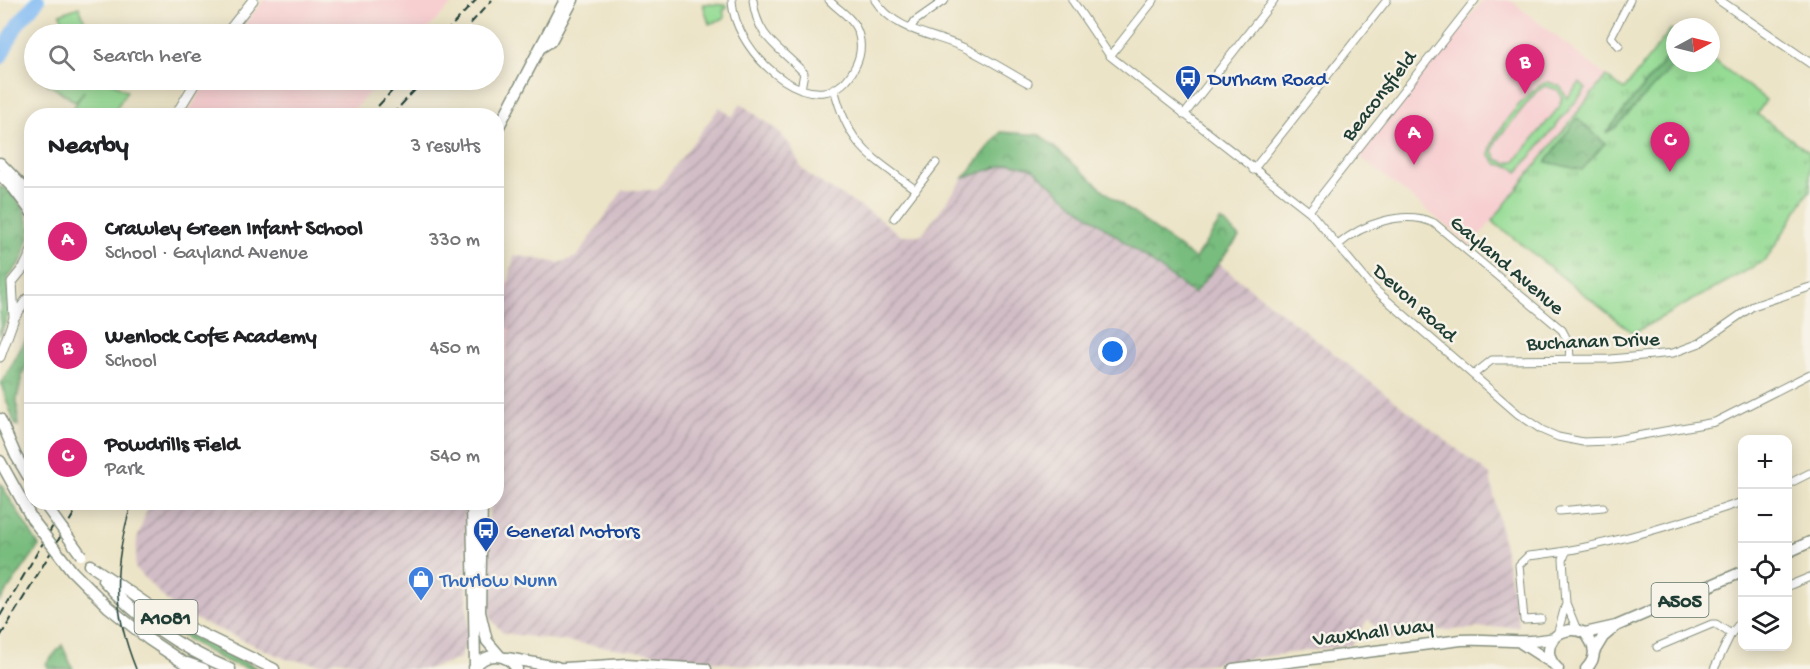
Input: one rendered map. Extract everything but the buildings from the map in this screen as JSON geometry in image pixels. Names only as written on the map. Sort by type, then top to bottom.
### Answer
[{"type":"main road","points":[[234,24],[253,0]]},
{"type":"main road","points":[[504,117],[565,0]]},
{"type":"main road","points":[[540,48],[551,41],[573,0]]},
{"type":"main road","points":[[180,108],[191,90]]},
{"type":"main road","points":[[0,163],[24,188]]},
{"type":"main road","points":[[2,179],[24,204]]},
{"type":"main road","points":[[14,318],[12,282],[24,265]]},
{"type":"main road","points":[[19,273],[24,273]]},
{"type":"main road","points":[[14,293],[24,296]]},
{"type":"main road","points":[[0,357],[14,318],[24,305]]},
{"type":"main road","points":[[0,420],[24,470]]},
{"type":"main road","name":"A1081","points":[[0,461],[24,504]]},
{"type":"main road","name":"A1081","points":[[27,510],[72,571],[108,607],[148,639],[184,661],[204,669]]},
{"type":"main road","name":"A1081","points":[[49,510],[81,555],[114,593],[144,618],[192,650],[230,669]]},
{"type":"main road","points":[[472,510],[474,667]]},
{"type":"main road","points":[[482,510],[480,612],[488,640],[517,669]]},
{"type":"main road","points":[[1792,550],[1810,542]]},
{"type":"main road","name":"A1081","points":[[90,565],[163,615],[274,669]]},
{"type":"main road","name":"A505","points":[[1581,631],[1616,626],[1738,574]]},
{"type":"main road","name":"A505","points":[[1594,655],[1603,637],[1616,626]]},
{"type":"main road","name":"Vauxhall Way","points":[[1233,669],[1461,640],[1488,639],[1518,642],[1555,637],[1571,629],[1581,631]]},
{"type":"main road","points":[[1581,631],[1591,640],[1594,655],[1586,669]]},
{"type":"main road","points":[[1555,637],[1550,650],[1555,666]]},
{"type":"main road","name":"Vauxhall Way","points":[[1518,642],[1555,666]]},
{"type":"main road","points":[[474,667],[485,657],[503,657],[554,668],[648,664],[706,669]]},
{"type":"main road","name":"A1081","points":[[184,661],[193,669]]},
{"type":"street","points":[[732,0],[740,32],[758,61],[779,79],[801,88],[825,91],[834,88],[854,70],[861,47],[856,26],[829,0]]},
{"type":"street","points":[[753,0],[758,20],[769,41],[804,73],[801,88]]},
{"type":"street","points":[[875,0],[885,13],[910,29],[967,49],[1028,84]]},
{"type":"street","points":[[910,29],[915,21],[945,0]]},
{"type":"street","name":"Devon Road","points":[[1072,0],[1110,56],[1253,170],[1309,211],[1373,288],[1518,414],[1542,430],[1583,442],[1609,441],[1715,422],[1810,374]]},
{"type":"street","points":[[1110,56],[1154,0]]},
{"type":"street","points":[[1184,115],[1274,0]]},
{"type":"street","points":[[1253,170],[1387,0]]},
{"type":"street","name":"Beaconsfield","points":[[1309,211],[1475,0]]},
{"type":"street","points":[[1619,46],[1611,37],[1630,0]]},
{"type":"street","points":[[1719,0],[1810,63]]},
{"type":"street","points":[[834,88],[843,120],[855,142],[916,190]]},
{"type":"street","points":[[894,218],[936,163]]},
{"type":"street","name":"Gayland Avenue","points":[[1338,245],[1362,230],[1400,218],[1425,219],[1434,223],[1562,330],[1569,343],[1570,359]]},
{"type":"street","name":"Buchanan Drive","points":[[1473,375],[1492,360],[1639,358],[1673,353],[1700,343],[1753,306],[1810,288]]},
{"type":"street","points":[[1792,482],[1810,473]]},
{"type":"street","points":[[1541,619],[1524,620],[1519,565],[1528,556],[1566,552],[1687,520],[1738,504]]},
{"type":"street","points":[[1558,510],[1603,507]]},
{"type":"street","points":[[1555,637],[1566,603],[1563,559],[1566,552]]},
{"type":"street","points":[[1792,584],[1810,577]]},
{"type":"street","points":[[1566,603],[1581,631]]},
{"type":"street","points":[[1657,646],[1712,624],[1716,624],[1731,634]]},
{"type":"street","points":[[1714,669],[1731,634],[1738,626]]},
{"type":"street","points":[[1594,655],[1595,669]]},
{"type":"shaded area","points":[[264,0],[456,0],[433,24],[245,24]]},
{"type":"shaded area","points":[[1483,0],[1510,0],[1606,76],[1472,246],[1359,156]]},
{"type":"shaded area","points":[[202,90],[372,90],[355,108],[191,108]]},
{"type":"shaded area","points":[[741,104],[778,131],[790,145],[801,167],[811,177],[877,217],[900,235],[922,235],[964,178],[1010,163],[1032,168],[1194,294],[1219,264],[1490,475],[1519,626],[1427,631],[1387,640],[1368,619],[1351,645],[1169,669],[771,669],[503,633],[490,618],[488,523],[490,510],[504,510],[504,367],[510,329],[504,328],[504,306],[514,255],[559,263],[577,257],[623,190],[657,190],[720,107],[732,117]]},
{"type":"shaded area","points":[[504,280],[509,281],[504,306]]},
{"type":"shaded area","points":[[504,327],[510,328],[504,400]]},
{"type":"shaded area","points":[[147,510],[465,510],[468,639],[459,659],[426,669],[391,669],[336,660],[326,665],[286,659],[177,611],[135,568],[137,540]]},
{"type":"green space","points":[[703,4],[727,5],[723,11],[725,18],[709,24]]},
{"type":"green space","points":[[79,7],[86,24],[64,24],[60,14]]},
{"type":"green space","points":[[1666,35],[1666,72],[1720,72],[1720,65],[1766,100],[1757,114],[1810,153],[1810,190],[1766,260],[1633,333],[1492,221],[1606,76],[1624,90]]},
{"type":"green space","points":[[1666,58],[1667,72],[1615,128],[1606,133]]},
{"type":"green space","points":[[1548,82],[1560,86],[1567,98],[1580,83],[1586,89],[1518,172],[1512,167],[1497,164],[1490,155],[1496,137],[1512,113],[1541,85]],"holes":[[[1545,86],[1558,90],[1562,97],[1560,106],[1516,160],[1508,163],[1498,160],[1493,151],[1496,141],[1536,92]]]},
{"type":"green space","points":[[57,90],[127,91],[116,108],[73,108],[84,91],[76,102]]},
{"type":"green space","points":[[1577,118],[1605,143],[1582,170],[1546,162]]},
{"type":"green space","points":[[1001,132],[1040,135],[1113,198],[1195,259],[1221,220],[1239,237],[1194,294],[1072,203],[1032,168],[1010,163],[964,178]]},
{"type":"green space","points":[[0,186],[11,192],[24,209],[24,255],[8,278],[9,312],[0,336]]},
{"type":"green space","points":[[24,343],[24,371],[17,399],[18,426],[15,425],[1,384]]},
{"type":"green space","points":[[0,483],[39,546],[0,601]]},
{"type":"green space","points":[[172,626],[259,669],[247,668],[224,660],[171,629]]},
{"type":"green space","points":[[62,645],[73,669],[49,669],[46,664]]},
{"type":"waterway","points":[[0,58],[17,25],[38,0]]},
{"type":"tram line","points":[[130,510],[121,546],[118,586],[122,626],[136,669]]},
{"type":"railway","points":[[453,24],[476,0]]},
{"type":"railway","points":[[470,24],[492,0]]},
{"type":"railway","points":[[376,108],[393,90]]},
{"type":"railway","points":[[398,108],[415,90]]},
{"type":"railway","points":[[0,616],[62,510]]},
{"type":"railway","points":[[0,637],[76,510]]},
{"type":"place","name":"Wenlock CofE Academy","points":[[1525,94]]},
{"type":"place","name":"Durham Road","points":[[1188,101]]},
{"type":"place","name":"Crawley Green Infant School","points":[[1414,165]]},
{"type":"place","name":"Powdrills Field","points":[[1670,172]]},
{"type":"place","name":"General Motors","points":[[486,553]]},
{"type":"place","name":"Thurlow Nunn","points":[[421,602]]}]
